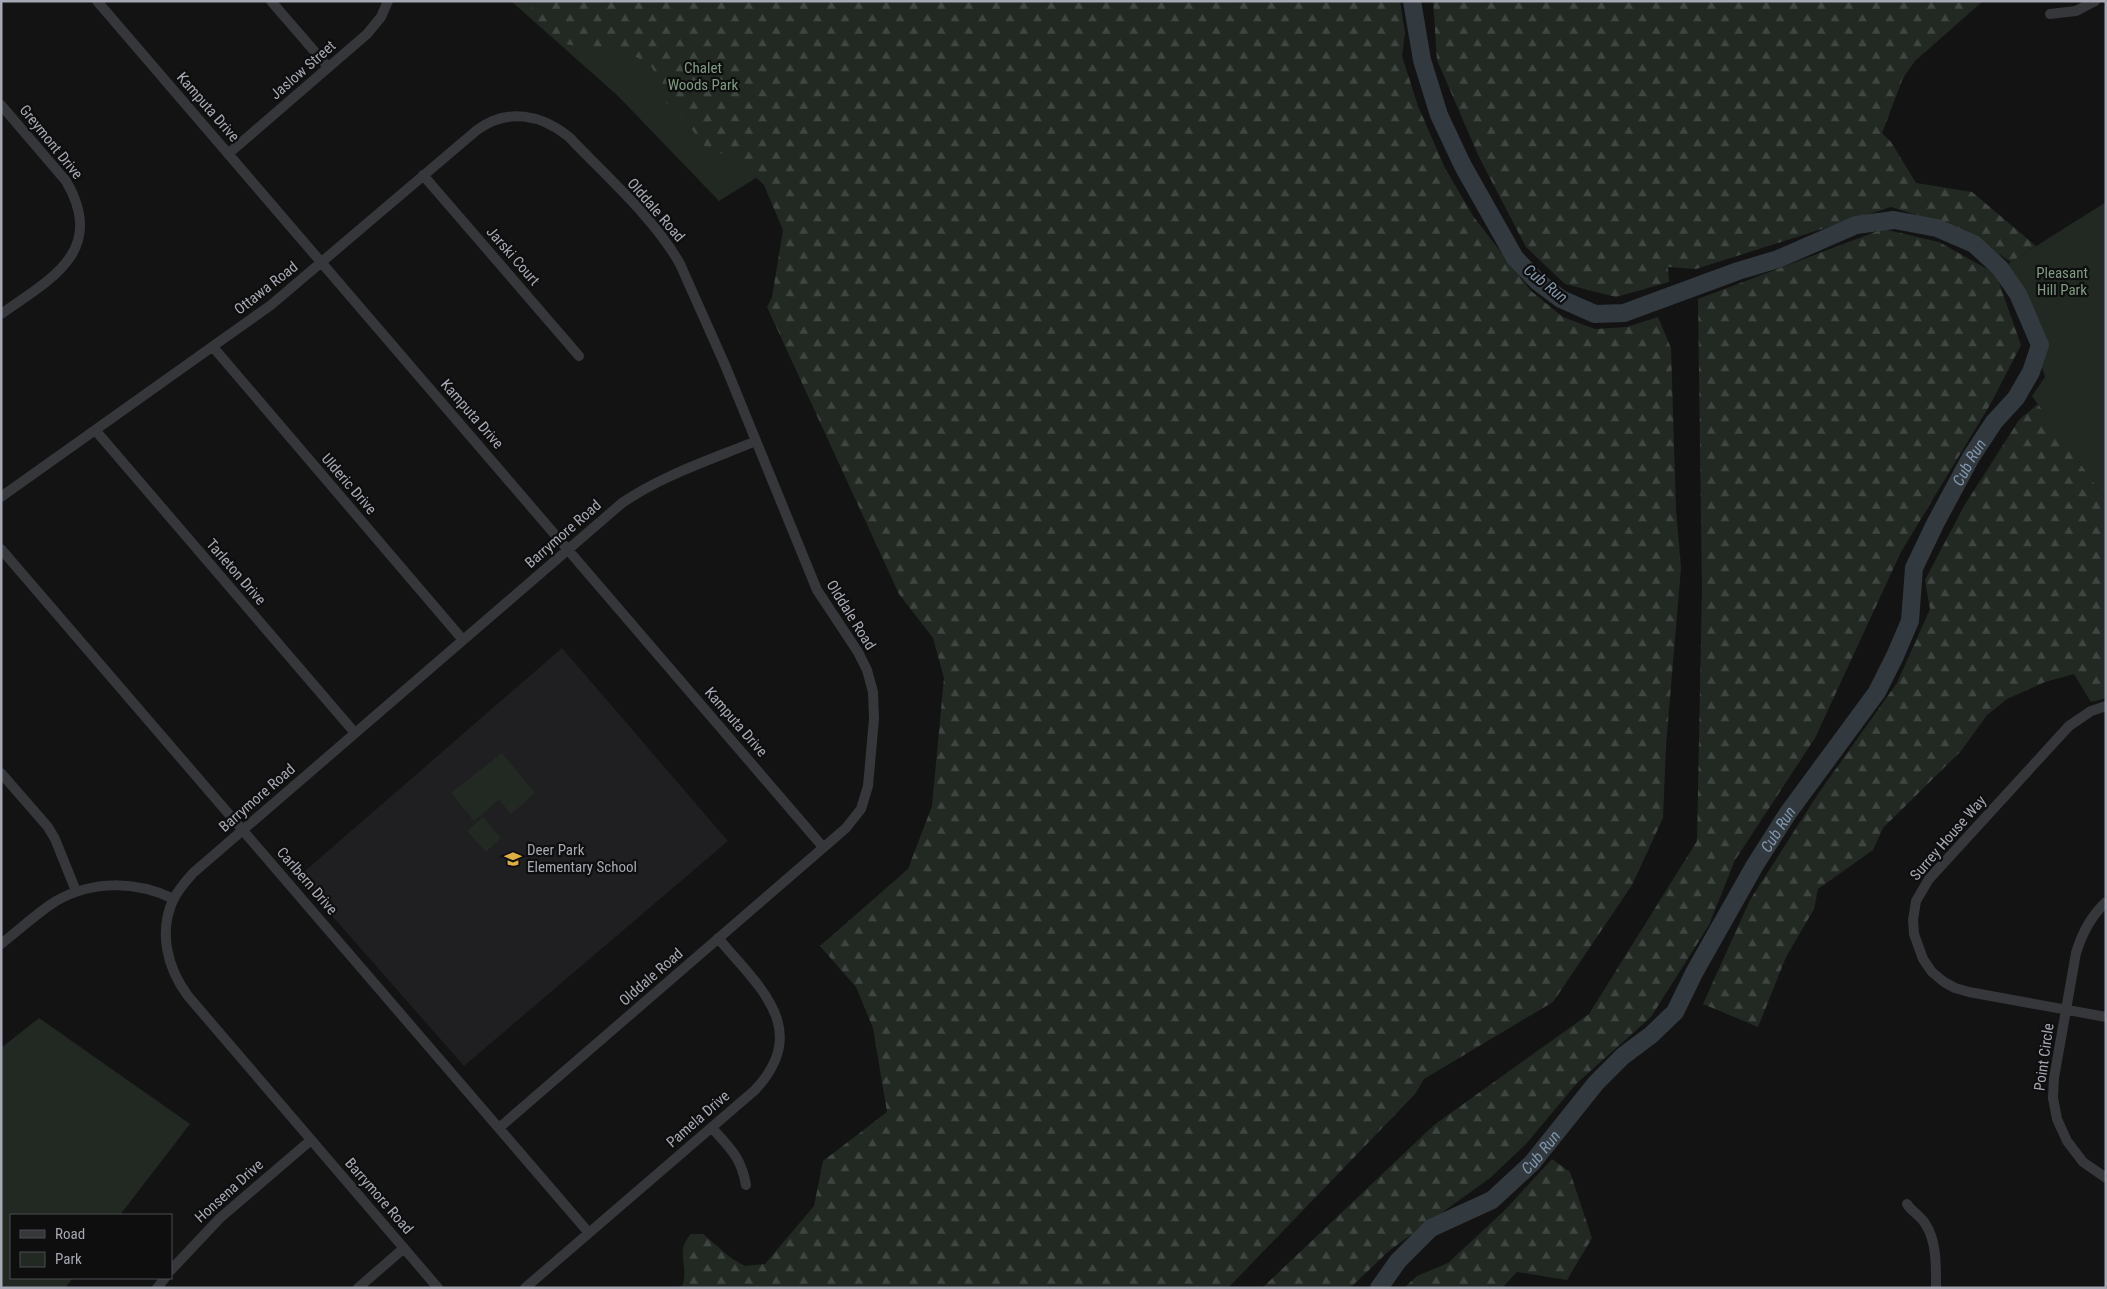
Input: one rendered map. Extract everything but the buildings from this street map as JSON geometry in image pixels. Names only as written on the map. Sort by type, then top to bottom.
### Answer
[{"type":"street","name":"Kamputa Drive","points":[[97,1],[824,847]]},
{"type":"street","points":[[271,1],[328,68]]},
{"type":"street","name":"Jaslow Street","points":[[228,154],[367,34],[381,17],[388,1]]},
{"type":"street","points":[[2050,14],[2076,11],[2095,1]]},
{"type":"street","name":"Greymont Drive","points":[[1,105],[66,181],[74,195],[79,210],[80,227],[77,244],[64,267],[1,314]]},
{"type":"street","name":"Ottawa Road","points":[[1,497],[271,305],[476,130],[497,119],[522,116],[548,122]]},
{"type":"street","name":"Olddale Road","points":[[498,1128],[852,822],[865,796],[874,718],[873,692],[867,670],[858,652],[817,590],[725,365],[671,248],[656,228],[569,137],[548,122]]},
{"type":"street","name":"Jarski Court","points":[[423,175],[579,356]]},
{"type":"street","name":"Ulderic Drive","points":[[213,348],[463,640]]},
{"type":"street","name":"Tarleton Drive","points":[[96,431],[355,734]]},
{"type":"street","name":"Barrymore Road","points":[[438,1288],[177,982],[169,962],[166,941],[167,920],[174,899],[193,873],[622,503],[646,487],[756,441]]},
{"type":"street","name":"Carlbern Drive","points":[[1,549],[589,1233]]},
{"type":"street","name":"Surrey House Way","points":[[2106,706],[2080,718],[2059,736],[1928,879],[1920,894],[1914,912],[1914,934],[1920,953],[1927,965],[1944,982],[1969,992],[2106,1017]]},
{"type":"street","points":[[1,773],[48,827],[55,839],[76,891]]},
{"type":"street","points":[[1,944],[49,906],[76,891],[107,885],[135,886],[154,890],[174,899]]},
{"type":"street","name":"Point Circle","points":[[2106,902],[2092,918],[2080,941],[2054,1078],[2055,1108],[2061,1129],[2074,1151],[2092,1170],[2106,1178]]},
{"type":"street","name":"Pamela Drive","points":[[525,1288],[712,1128],[765,1079],[774,1064],[779,1048],[780,1036],[777,1016],[771,1001],[718,938]]},
{"type":"street","points":[[712,1128],[736,1156],[743,1168],[746,1185]]},
{"type":"street","name":"Honsena Drive","points":[[172,1269],[220,1218],[311,1140]]},
{"type":"street","points":[[1908,1204],[1920,1216],[1930,1234],[1934,1251],[1936,1288]]},
{"type":"street","points":[[358,1288],[404,1248]]},
{"type":"shaded area","name":"Deer Park Elementary School","points":[[562,648],[728,841],[464,1066],[298,877]]},
{"type":"green space","name":"Chalet Woods Park","points":[[511,1],[743,1],[830,132],[719,201],[618,96]]},
{"type":"green space","points":[[532,1],[1400,1],[1405,33],[1402,56],[1418,106],[1445,168],[1473,216],[1531,291],[1563,317],[1595,329],[1627,327],[1658,317],[1671,348],[1676,509],[1681,568],[1666,745],[1663,818],[1632,885],[1553,1002],[1424,1079],[1415,1094],[1228,1288],[672,1288],[682,1286],[684,1279],[684,1247],[691,1234],[703,1234],[731,1258],[745,1266],[765,1264],[814,1206],[823,1161],[887,1112],[873,1028],[856,987],[820,946],[908,869],[932,806],[944,678],[933,638],[899,594],[767,307],[772,297],[783,230],[764,185],[734,157],[707,149],[680,114],[664,101],[662,85],[651,66],[626,51],[563,44],[532,15]]},
{"type":"green space","points":[[1433,1],[1983,1],[1915,61],[1903,78],[1882,133],[1891,142],[1916,183],[1972,192],[2036,246],[2011,262],[1960,229],[1891,207],[1696,269],[1668,267],[1669,282],[1616,297],[1565,284],[1526,247],[1479,157],[1437,60]]},
{"type":"green space","name":"Pleasant Hill Park","points":[[2106,202],[2106,500],[2032,396],[2045,377],[2013,275],[2003,267]]},
{"type":"green space","points":[[1883,229],[1939,242],[1996,274],[2021,345],[1991,403],[1901,552],[1815,738],[1735,860],[1709,925],[1651,1017],[1577,1083],[1526,1144],[1490,1178],[1390,1250],[1350,1288],[1262,1288],[1434,1125],[1589,1014],[1697,841],[1702,588],[1698,299]]},
{"type":"green space","points":[[2038,404],[2106,500],[2106,698],[2091,702],[2074,674],[2045,682],[2007,699],[1987,715],[1961,751],[1883,828],[1873,850],[1818,889],[1814,909],[1786,957],[1758,1027],[1703,1004],[1750,900],[1818,794],[1897,683],[1930,609],[1925,580],[1964,506],[2019,420]]},
{"type":"green space","points":[[502,753],[535,793],[511,814],[499,800],[474,821],[451,793]]},
{"type":"green space","points":[[483,817],[501,838],[486,852],[467,831]]},
{"type":"green space","points":[[39,1018],[190,1124],[121,1214],[10,1214],[10,1279],[72,1279],[65,1288],[1,1288],[1,1048]]},
{"type":"green space","points":[[1552,1159],[1570,1172],[1592,1238],[1567,1280],[1517,1272],[1502,1288],[1404,1288],[1417,1276],[1448,1263],[1504,1211]]},
{"type":"waterway","name":"Cub Run","points":[[1379,1288],[1398,1261],[1431,1228],[1492,1200],[1532,1163],[1596,1083],[1623,1056],[1651,1035],[1675,1012],[1694,973],[1755,865],[1788,813],[1877,692],[1910,621],[1914,568],[1971,457],[1994,422],[2016,398],[2031,372],[2040,345],[2018,294],[2000,268],[1974,244],[1937,228],[1894,220],[1856,225],[1778,259],[1738,271],[1624,313],[1595,314],[1561,299],[1537,281],[1515,258],[1463,166],[1439,115],[1422,60],[1412,1]]},
{"type":"place","name":"Deer Park Elementary School","points":[[513,859]]}]
